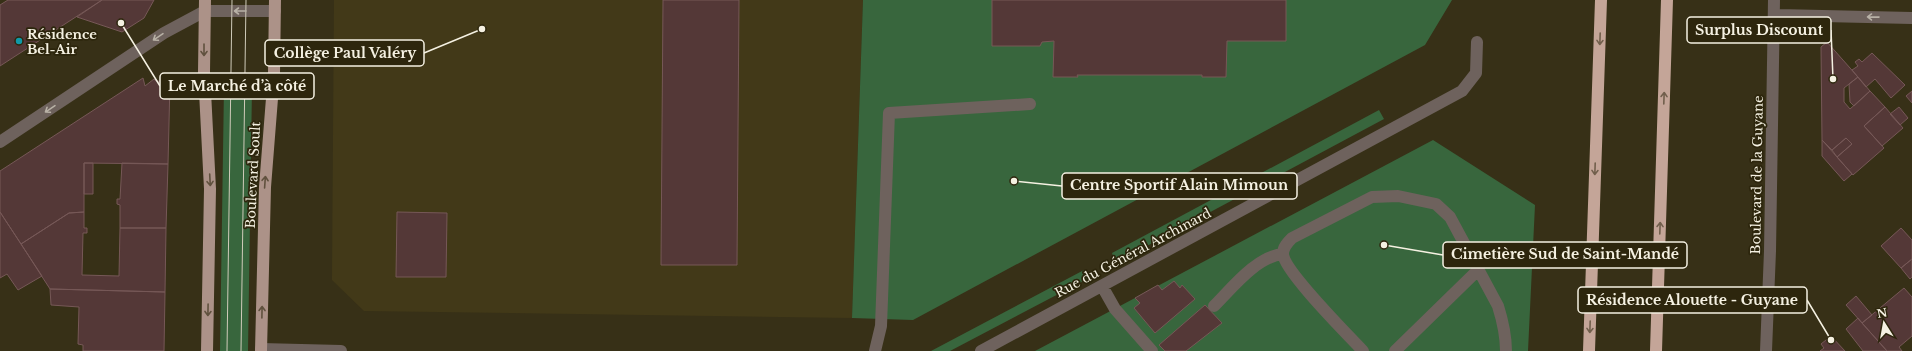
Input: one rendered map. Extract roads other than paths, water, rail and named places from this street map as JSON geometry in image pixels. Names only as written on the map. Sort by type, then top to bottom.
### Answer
[{"type":"highway","points":[[1589,351],[1601,0]]},
{"type":"highway","points":[[1656,351],[1666,0]]},
{"type":"main road","points":[[204,6],[204,72],[210,189],[207,351]]},
{"type":"main road","name":"Boulevard Soult","points":[[261,350],[265,187],[274,73],[275,6]]},
{"type":"street","name":"Boulevard de la Guyane","points":[[1766,351],[1770,250],[1774,0]]},
{"type":"street","points":[[0,142],[204,6],[275,6]]},
{"type":"street","points":[[1774,15],[1912,18]]},
{"type":"street","name":"Rue du Général Archinard","points":[[981,351],[1462,91],[1476,72],[1477,42]]},
{"type":"street","points":[[875,351],[881,326],[889,113],[1030,104]]},
{"type":"street","points":[[1363,351],[1292,272],[1283,254],[1287,243],[1292,238],[1372,196],[1398,196],[1436,204],[1450,218],[1503,321],[1506,337],[1506,351]]},
{"type":"street","points":[[1214,306],[1255,266],[1265,259],[1283,254]]},
{"type":"street","points":[[1395,351],[1478,270]]},
{"type":"street","points":[[1102,286],[1115,309],[1152,351]]},
{"type":"street","points":[[261,350],[341,351]]},
{"type":"tram line","points":[[227,351],[232,0]]},
{"type":"tram line","points":[[241,351],[246,0]]},
{"type":"place","name":"Le Marché d’à côté","points":[[121,23]]},
{"type":"place","name":"Collège Paul Valéry","points":[[482,29]]},
{"type":"place","name":"Résidence Bel-Air","points":[[19,41]]},
{"type":"place","name":"Surplus Discount","points":[[1833,79]]},
{"type":"place","name":"Centre Sportif Alain Mimoun","points":[[1014,181]]},
{"type":"place","name":"Cimetière Sud de Saint-Mandé","points":[[1384,245]]},
{"type":"place","name":"Résidence Alouette - Guyane","points":[[1831,340]]}]
